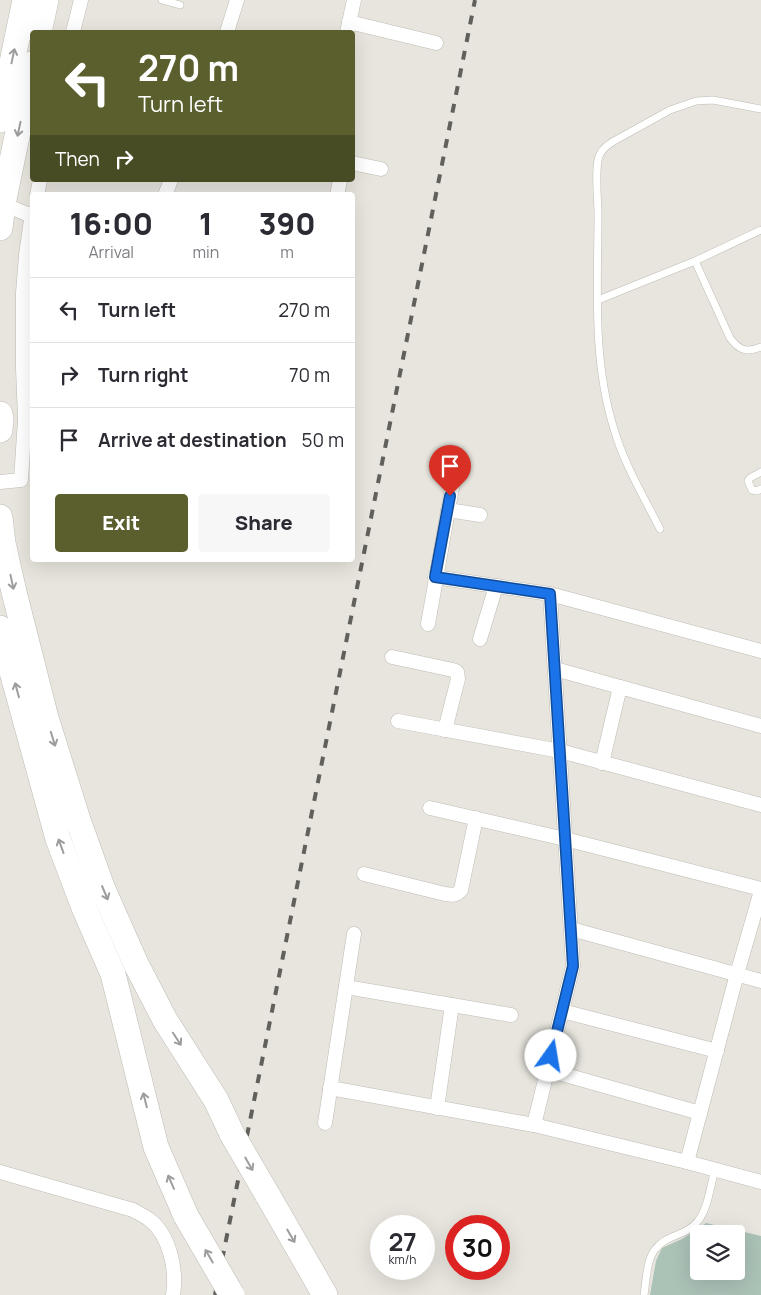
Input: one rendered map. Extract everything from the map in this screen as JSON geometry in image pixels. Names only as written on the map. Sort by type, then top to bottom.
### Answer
[{"type":"highway","points":[[0,120],[25,0]]},
{"type":"highway","points":[[39,30],[46,0]]},
{"type":"highway","points":[[1,216],[30,74]]},
{"type":"highway","points":[[0,414],[0,430]]},
{"type":"highway","points":[[0,517],[3,542],[14,592],[46,718],[78,820],[102,887],[136,964],[161,1012],[216,1100],[232,1134],[325,1295]]},
{"type":"highway","points":[[0,628],[58,839],[85,910],[114,974],[156,1147],[186,1216],[232,1295]]},
{"type":"street","points":[[74,30],[81,0]]},
{"type":"street","points":[[228,30],[237,0]]},
{"type":"street","points":[[354,0],[348,27],[436,43]]},
{"type":"street","points":[[355,163],[381,169]]},
{"type":"street","points":[[1,216],[30,215]]},
{"type":"street","points":[[0,482],[24,480],[28,368],[23,293],[30,228]]},
{"type":"street","points":[[428,624],[453,482]]},
{"type":"street","points":[[448,510],[480,515]]},
{"type":"street","points":[[435,577],[550,594],[761,651]]},
{"type":"street","points":[[480,639],[496,586]]},
{"type":"street","points":[[534,1125],[573,966],[550,594]]},
{"type":"street","points":[[392,657],[457,672],[458,679],[445,730]]},
{"type":"street","points":[[555,669],[761,726]]},
{"type":"street","points":[[602,763],[620,687]]},
{"type":"street","points":[[398,721],[560,752],[761,805]]},
{"type":"street","points":[[430,808],[565,839],[761,890],[687,1162]]},
{"type":"street","points":[[364,874],[455,895],[460,890],[476,818]]},
{"type":"street","points":[[570,929],[761,981]]},
{"type":"street","points":[[325,1123],[354,934]]},
{"type":"street","points":[[346,987],[511,1015]]},
{"type":"street","points":[[437,1108],[452,1005]]},
{"type":"street","points":[[562,1012],[716,1051]]},
{"type":"street","points":[[548,1070],[700,1112]]},
{"type":"street","points":[[330,1088],[534,1125],[761,1182]]},
{"type":"street","points":[[0,1172],[133,1210],[150,1220],[161,1232],[170,1254],[174,1269],[173,1295]]},
{"type":"lane","points":[[162,0],[180,5]]},
{"type":"lane","points":[[660,529],[614,429],[601,374],[598,338],[599,155],[606,146],[622,136],[687,103],[713,100],[761,109]]},
{"type":"lane","points":[[598,300],[695,261],[761,230]]},
{"type":"lane","points":[[695,261],[730,338],[736,346],[742,350],[750,351],[761,347]]},
{"type":"lane","points":[[761,472],[750,478],[748,483],[752,490],[761,489]]},
{"type":"lane","points":[[644,1295],[651,1254],[657,1245],[685,1232],[699,1220],[708,1199],[715,1169]]},
{"type":"green space","points":[[745,1232],[761,1236],[761,1295],[650,1295],[656,1261],[662,1248],[690,1234],[690,1280],[745,1280]]},
{"type":"railway","points":[[215,1295],[475,0]]},
{"type":"route","points":[[450,496],[435,577],[550,594],[573,966],[551,1056]]}]
